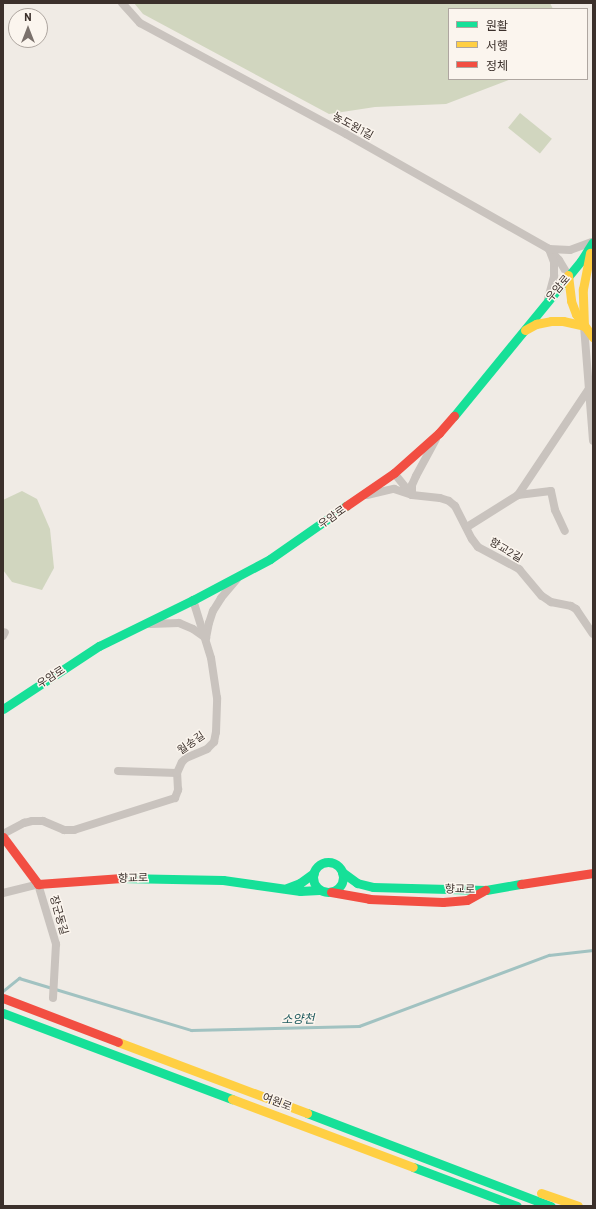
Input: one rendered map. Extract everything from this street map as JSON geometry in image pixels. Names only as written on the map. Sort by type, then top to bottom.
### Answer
[{"type":"main road","name":"우암로","points":[[3,709],[99,646],[193,600],[270,559],[394,473],[439,433],[480,386],[522,331],[581,261],[593,242]]},
{"type":"main road","points":[[584,326],[583,289],[586,268],[593,242]]},
{"type":"main road","points":[[568,275],[571,301],[584,326],[593,337]]},
{"type":"main road","points":[[522,331],[536,324],[551,321],[564,321],[584,326]]},
{"type":"main road","points":[[3,837],[38,884]]},
{"type":"main road","points":[[287,888],[300,883],[314,873],[322,863],[328,862],[339,867],[342,872],[343,879],[341,885],[331,892],[319,890],[315,885],[314,873]]},
{"type":"main road","name":"향교로","points":[[342,872],[357,883],[373,887],[486,890],[593,873]]},
{"type":"main road","name":"향교로","points":[[38,884],[102,878],[178,878],[223,880],[300,891],[319,890]]},
{"type":"main road","name":"향교로","points":[[331,892],[369,899],[443,902],[467,900],[486,890]]},
{"type":"main road","points":[[3,988],[34,1002],[46,1014]]},
{"type":"main road","name":"여원로","points":[[3,998],[551,1206]]},
{"type":"main road","name":"여원로","points":[[3,1013],[517,1206]]},
{"type":"main road","points":[[3,1018],[34,1025]]},
{"type":"main road","points":[[463,1173],[496,1177],[578,1206]]},
{"type":"street","name":"농도원1길","points":[[122,3],[140,23],[346,134],[549,249],[559,260],[568,275]]},
{"type":"street","points":[[548,299],[554,276],[554,262],[549,249],[570,250],[593,242]]},
{"type":"street","points":[[584,326],[593,441]]},
{"type":"street","points":[[518,495],[588,390]]},
{"type":"street","points":[[412,495],[412,485],[439,433]]},
{"type":"street","points":[[394,473],[412,495]]},
{"type":"street","name":"향교2길","points":[[362,496],[382,491],[394,490],[412,495],[448,501],[455,506],[467,526],[472,539],[478,547],[519,569],[542,596],[551,602],[571,606],[576,609],[593,634]]},
{"type":"street","points":[[467,526],[518,495],[552,491],[555,510],[565,531]]},
{"type":"street","points":[[140,625],[164,622],[178,624],[194,629],[206,638],[213,611],[221,598],[240,576]]},
{"type":"street","name":"월송길","points":[[177,773],[182,762],[186,758],[207,749],[214,742],[216,732],[217,698],[206,638],[193,600]]},
{"type":"street","points":[[3,834],[24,823],[43,821],[64,830],[74,830],[175,798],[178,790],[177,773],[118,772]]},
{"type":"street","points":[[3,893],[38,884]]},
{"type":"street","name":"장군동길","points":[[38,884],[56,944],[53,998]]},
{"type":"green space","points":[[134,3],[550,3],[552,8],[448,8],[448,80],[508,80],[446,104],[375,107],[329,114],[143,14]]},
{"type":"green space","points":[[520,113],[552,139],[540,154],[508,128]]},
{"type":"green space","points":[[22,491],[37,499],[50,529],[54,568],[42,590],[12,582],[3,570],[3,500]]},
{"type":"waterway","name":"소양천","points":[[3,991],[19,978],[191,1030],[359,1026],[549,955],[593,950]]},
{"type":"traffic: fast","points":[[454,416],[581,261],[593,242]]},
{"type":"traffic: fast","points":[[3,709],[99,646],[193,600],[270,559],[346,506]]},
{"type":"traffic: fast","points":[[328,862],[339,866],[343,877],[339,888],[328,892],[317,888],[313,877],[317,866],[328,862]]},
{"type":"traffic: fast","points":[[342,872],[357,883],[373,887],[486,890],[521,884]]},
{"type":"traffic: fast","points":[[287,888],[300,883],[314,873]]},
{"type":"traffic: fast","points":[[122,878],[223,880],[300,891],[319,890]]},
{"type":"traffic: fast","points":[[3,1013],[232,1099]]},
{"type":"traffic: fast","points":[[307,1113],[551,1206]]},
{"type":"traffic: fast","points":[[413,1167],[517,1206]]},
{"type":"traffic: slow","points":[[525,330],[536,324],[551,321],[563,321],[584,326],[583,289],[590,253]]},
{"type":"traffic: slow","points":[[568,275],[571,301],[576,314],[593,337]]},
{"type":"traffic: slow","points":[[118,1042],[307,1113]]},
{"type":"traffic: slow","points":[[232,1099],[413,1167]]},
{"type":"traffic: slow","points":[[541,1193],[578,1206]]},
{"type":"traffic: jam","points":[[346,506],[394,473],[439,433],[454,416]]},
{"type":"traffic: jam","points":[[3,837],[38,884],[122,878]]},
{"type":"traffic: jam","points":[[521,884],[593,873]]},
{"type":"traffic: jam","points":[[331,892],[369,899],[443,902],[467,900],[485,890]]},
{"type":"traffic: jam","points":[[3,998],[118,1042]]}]
